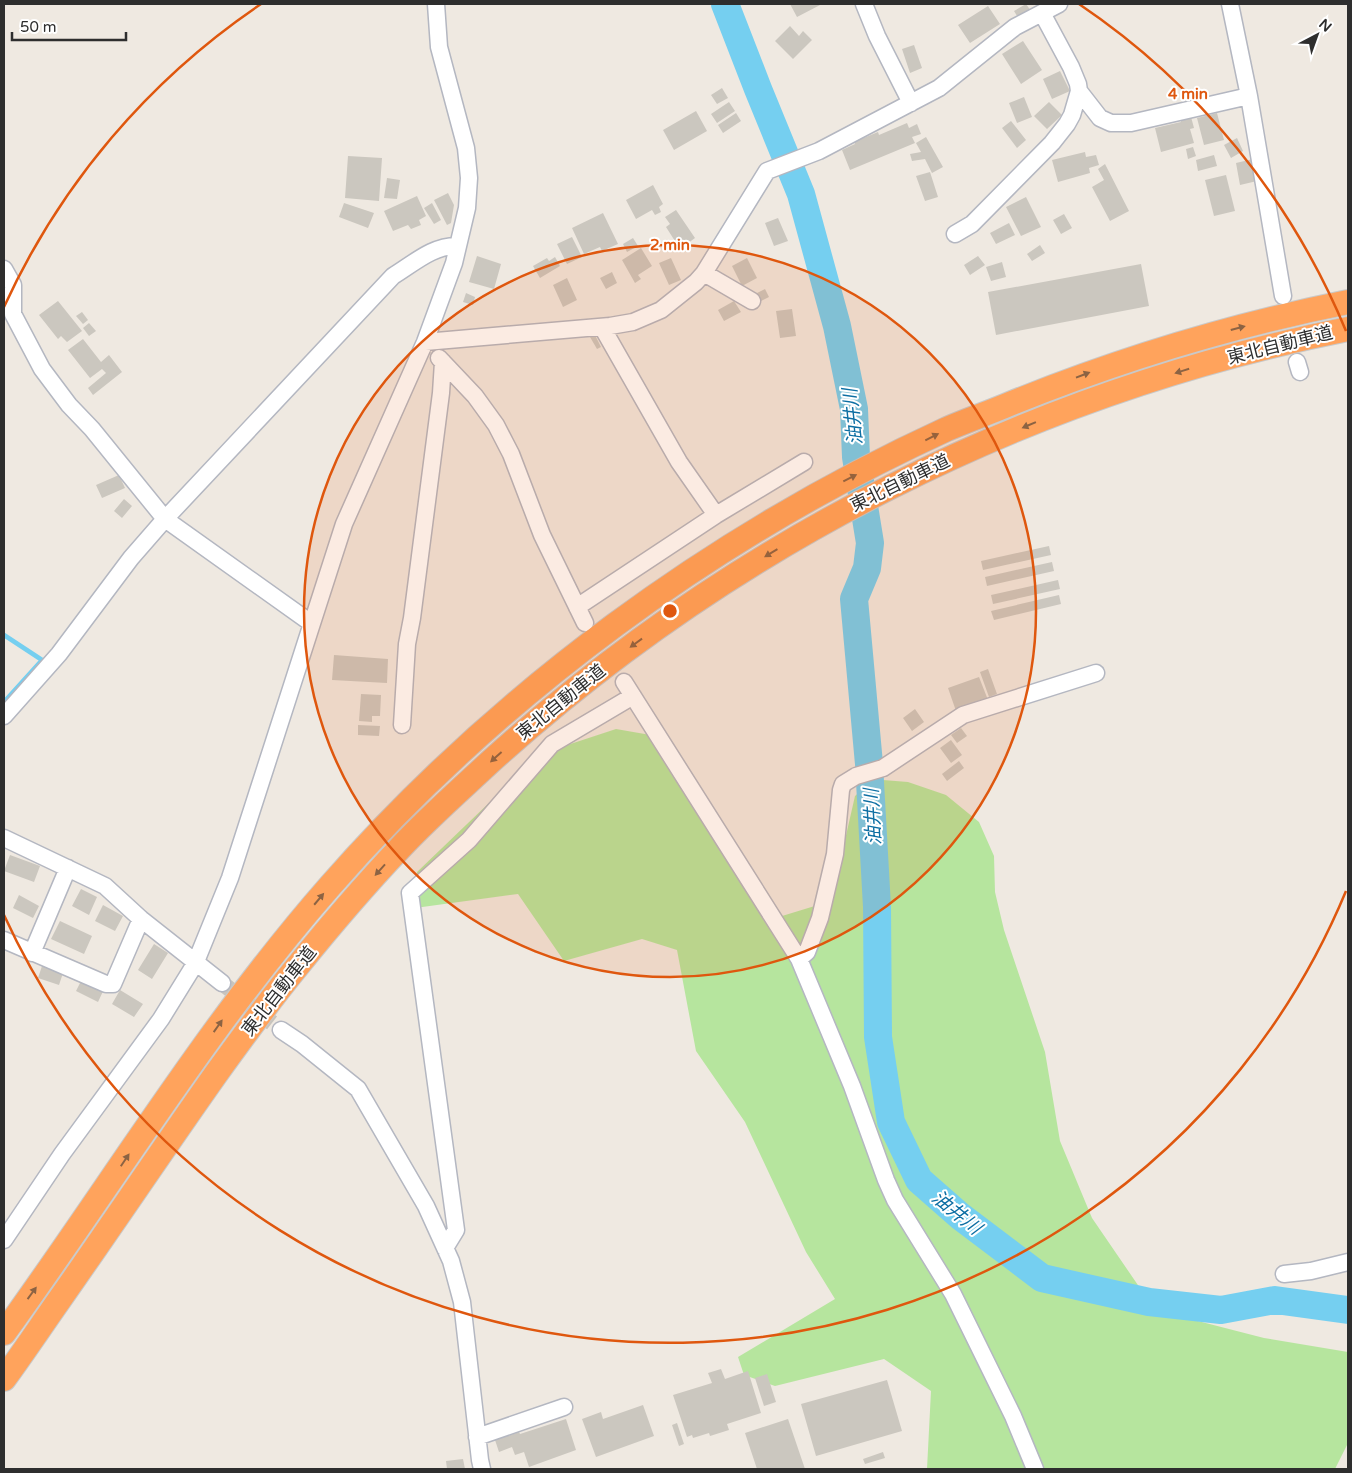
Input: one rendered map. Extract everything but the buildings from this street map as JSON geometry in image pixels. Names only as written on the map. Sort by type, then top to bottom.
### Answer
[{"type":"highway","name":"東北自動車道","points":[[4,1333],[172,1090],[232,1007],[331,885],[432,779],[499,718],[607,632],[723,552],[811,498],[949,429],[1102,368],[1208,336],[1304,310],[1348,302]]},
{"type":"highway","name":"東北自動車道","points":[[4,1379],[253,1023],[294,970],[402,846],[509,745],[572,692],[677,614],[737,574],[813,528],[894,485],[981,445],[1110,393],[1217,360],[1309,336],[1348,329]]},
{"type":"street","points":[[4,1240],[62,1154],[161,1019],[195,964],[230,878],[344,524],[425,342],[454,263],[467,208],[469,178],[466,148],[439,47],[436,4]]},
{"type":"street","points":[[864,4],[877,36],[911,103]]},
{"type":"street","points":[[425,342],[602,327],[634,322],[661,310],[704,273],[767,171],[811,155],[938,88],[1015,27],[1059,4]]},
{"type":"street","points":[[1230,4],[1283,296]]},
{"type":"street","points":[[1042,13],[1071,67],[1079,91],[1100,118],[1111,123],[1131,124],[1248,96]]},
{"type":"street","points":[[955,234],[972,224],[1052,143],[1072,115],[1079,91]]},
{"type":"street","points":[[4,716],[59,654],[131,558],[165,519],[393,276],[436,249],[448,245],[458,246]]},
{"type":"street","points":[[4,269],[13,285],[12,314],[42,369],[69,405],[92,429],[165,519],[311,623]]},
{"type":"street","points":[[704,273],[752,301]]},
{"type":"street","points":[[602,327],[679,462],[716,515]]},
{"type":"street","points":[[425,342],[475,396],[496,425],[511,454],[542,534],[585,623]]},
{"type":"street","points":[[402,725],[407,644],[412,618],[443,362]]},
{"type":"street","points":[[577,608],[716,515],[804,462]]},
{"type":"street","points":[[799,959],[807,952],[820,918],[835,854],[841,790],[844,784],[856,776],[883,768],[963,715],[1096,673]]},
{"type":"street","points":[[445,1248],[456,1230],[410,893],[469,840],[552,744],[629,689],[799,959],[852,1086],[895,1200],[953,1294],[1013,1416],[1035,1469]]},
{"type":"street","points":[[4,838],[105,886],[141,920],[195,964],[222,983]]},
{"type":"street","points":[[32,953],[68,868]]},
{"type":"street","points":[[4,940],[106,984],[113,984],[141,920]]},
{"type":"street","points":[[280,1030],[302,1044],[358,1089],[426,1206],[451,1261],[462,1302],[482,1469]]},
{"type":"street","points":[[1284,1274],[1310,1271],[1348,1262]]},
{"type":"street","points":[[477,1437],[564,1407]]},
{"type":"green space","points":[[616,729],[662,737],[769,920],[831,901],[855,796],[869,783],[883,780],[908,782],[946,795],[979,822],[994,856],[995,892],[1004,930],[1045,1052],[1060,1141],[1092,1218],[1155,1310],[1264,1338],[1348,1352],[1348,1443],[1335,1469],[927,1469],[931,1391],[884,1359],[775,1386],[744,1375],[738,1357],[835,1299],[806,1252],[745,1122],[696,1051],[677,950],[642,939],[564,961],[518,894],[415,908],[417,872],[540,754]]},
{"type":"waterway","name":"油井川","points":[[725,4],[801,194],[837,326],[854,409],[856,457],[870,543],[867,568],[854,599],[869,764],[877,907],[878,1037],[891,1122],[919,1180],[960,1216],[1042,1278],[1149,1302],[1221,1310],[1275,1300],[1348,1310]]},
{"type":"waterway","points":[[4,635],[42,660],[4,702]]},
{"type":"tunnel","points":[[222,983],[281,1030]]}]
